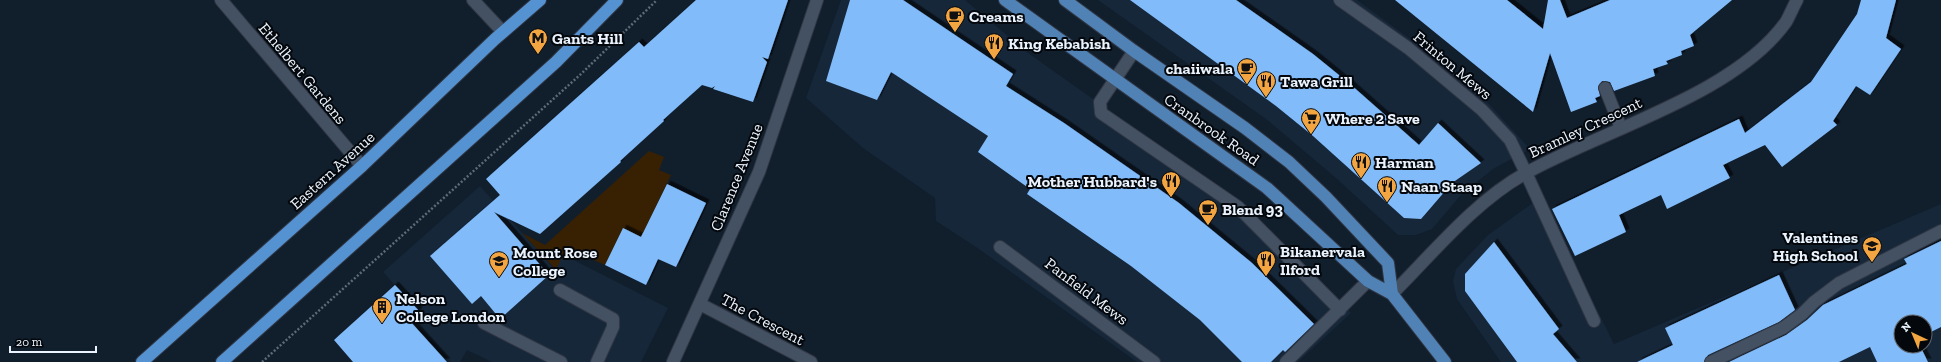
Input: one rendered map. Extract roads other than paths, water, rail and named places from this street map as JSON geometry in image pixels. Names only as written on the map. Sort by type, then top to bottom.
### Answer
[{"type":"highway","name":"Eastern Avenue","points":[[142,362],[362,166],[503,32],[540,0]]},
{"type":"highway","points":[[222,362],[556,62],[616,0]]},
{"type":"main road","name":"Cranbrook Road","points":[[1005,0],[1267,188],[1368,282],[1392,294],[1445,362]]},
{"type":"main road","name":"Cranbrook Road","points":[[1065,0],[1134,51],[1245,128],[1289,162],[1326,197],[1388,263],[1392,294]]},
{"type":"street","name":"Ethelbert Gardens","points":[[221,0],[362,166]]},
{"type":"street","points":[[473,0],[503,32]]},
{"type":"street","name":"Frinton Mews","points":[[1340,0],[1408,48],[1482,110],[1510,140],[1594,321]]},
{"type":"street","name":"Bramley Crescent","points":[[1392,294],[1484,201],[1526,173],[1686,98],[1726,76],[1761,50],[1786,21],[1797,0]]},
{"type":"street","name":"Clarence Avenue","points":[[674,362],[759,172],[816,3]]},
{"type":"street","points":[[1134,51],[1100,102],[1101,113],[1238,207],[1340,310]]},
{"type":"street","points":[[1605,88],[1621,128]]},
{"type":"street","points":[[1712,362],[1783,328],[1839,283],[1941,231]]},
{"type":"street","name":"Panfield Mews","points":[[1000,247],[1154,362]]},
{"type":"street","points":[[1286,362],[1368,282]]},
{"type":"street","points":[[560,290],[613,319],[613,327],[597,362]]},
{"type":"street","name":"The Crescent","points":[[700,304],[811,362]]},
{"type":"street","points":[[484,323],[561,362]]},
{"type":"place","name":"Creams","points":[[955,33]]},
{"type":"place","name":"Gants Hill","points":[[538,55]]},
{"type":"place","name":"King Kebabish","points":[[994,60]]},
{"type":"place","name":"chaiiwala","points":[[1247,85]]},
{"type":"place","name":"Tawa Grill","points":[[1266,98]]},
{"type":"place","name":"Where 2 Save","points":[[1311,135]]},
{"type":"place","name":"Harman","points":[[1361,179]]},
{"type":"place","name":"Mother Hubbard's","points":[[1171,198]]},
{"type":"place","name":"Naan Staap","points":[[1387,203]]},
{"type":"place","name":"Blend 93","points":[[1208,226]]},
{"type":"place","name":"Valentines High School","points":[[1872,263]]},
{"type":"place","name":"Bikanervala Ilford","points":[[1266,277]]},
{"type":"place","name":"Mount Rose College","points":[[499,278]]},
{"type":"place","name":"Nelson College London","points":[[382,324]]}]
